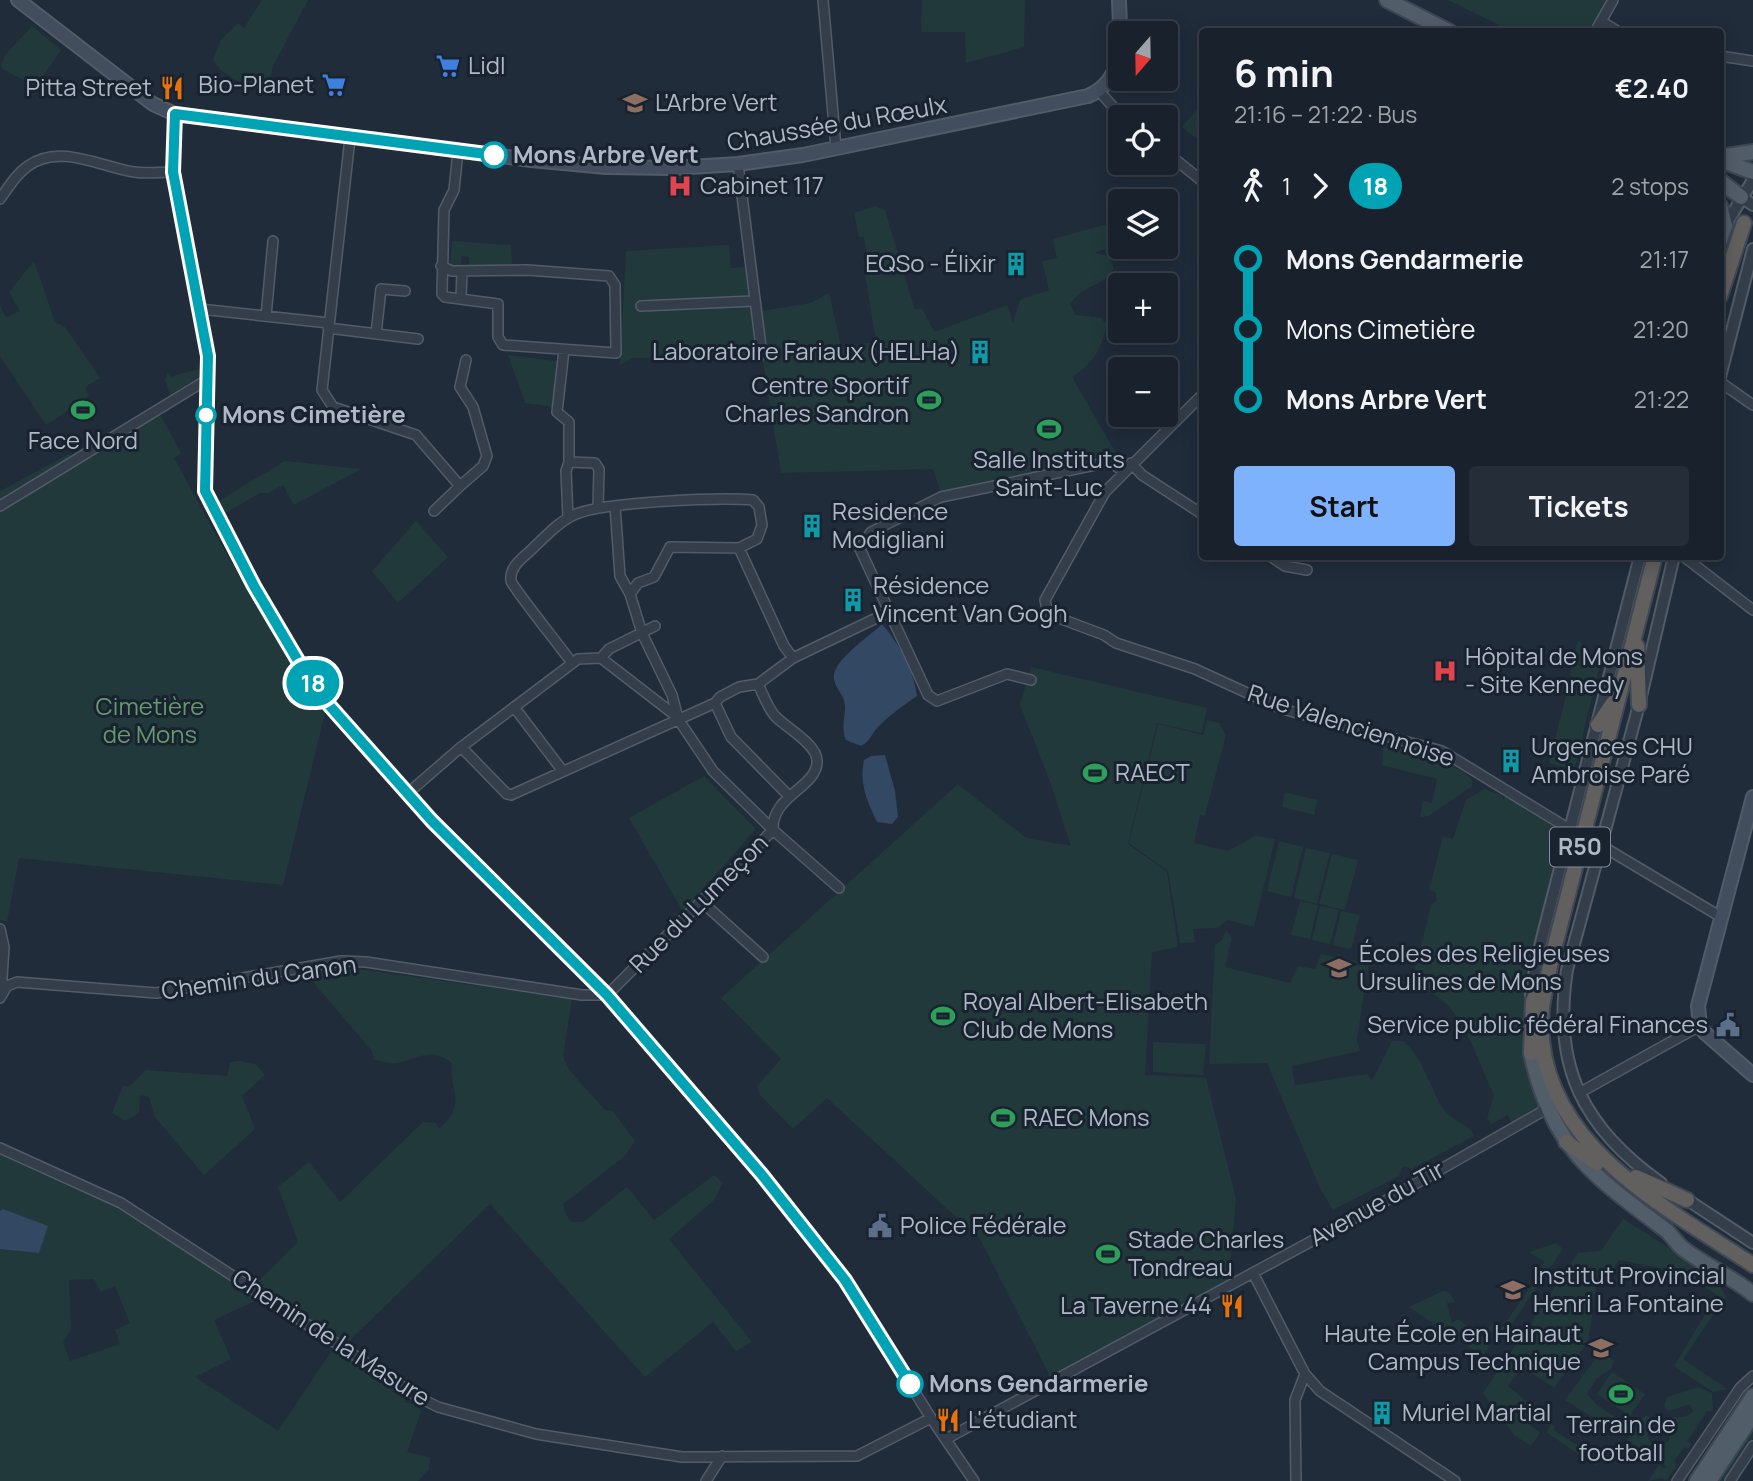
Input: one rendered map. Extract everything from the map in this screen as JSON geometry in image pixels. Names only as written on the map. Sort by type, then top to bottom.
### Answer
[{"type":"highway","points":[[1724,284],[1744,223]]},
{"type":"highway","name":"R50","points":[[1654,560],[1551,961],[1542,1009],[1545,1054],[1562,1102],[1580,1135],[1595,1152],[1616,1171],[1753,1265]]},
{"type":"highway","points":[[1639,705],[1637,661],[1640,613]]},
{"type":"highway","points":[[1598,725],[1623,683]]},
{"type":"highway","points":[[1531,1053],[1533,1002],[1551,961]]},
{"type":"highway","points":[[1562,1102],[1600,1147],[1622,1166],[1635,1176],[1687,1200]]},
{"type":"highway","points":[[1566,1142],[1653,1202],[1678,1215]]},
{"type":"main road","points":[[1100,91],[1113,76],[1117,65],[1119,0]]},
{"type":"main road","points":[[1387,0],[1428,27]]},
{"type":"main road","name":"Chaussée du Rœulx","points":[[23,2],[153,104],[175,114],[458,151],[637,168],[738,164],[836,148],[1072,101],[1100,91]]},
{"type":"main road","points":[[1724,157],[1753,152]]},
{"type":"main road","points":[[1724,160],[1753,172]]},
{"type":"main road","points":[[1753,797],[1698,1006],[1702,1025],[1716,1045],[1753,1075]]},
{"type":"main road","points":[[1531,1053],[1549,1112],[1566,1142],[1604,1185],[1670,1233],[1680,1246],[1753,1294]]},
{"type":"main road","points":[[1697,1481],[1753,1396]]},
{"type":"main road","points":[[1709,1481],[1753,1415]]},
{"type":"street","points":[[823,0],[836,148]]},
{"type":"street","points":[[1597,28],[1613,0]]},
{"type":"street","points":[[1601,21],[1612,28]]},
{"type":"street","points":[[1724,57],[1753,61]]},
{"type":"street","points":[[1100,91],[1112,105]]},
{"type":"street","points":[[175,114],[173,172],[208,356],[204,480],[209,504],[307,676],[329,705],[481,871],[607,995],[762,1175],[845,1280],[931,1418],[974,1481]]},
{"type":"street","points":[[350,138],[323,390],[329,403],[416,435],[460,486]]},
{"type":"street","points":[[441,267],[448,271],[498,270],[604,276],[614,280],[616,353],[503,345],[498,337],[500,309],[496,302],[442,294],[441,267],[444,210],[454,190],[458,151]]},
{"type":"street","points":[[0,199],[22,170],[47,158],[74,157],[146,173],[173,172]]},
{"type":"street","points":[[1178,162],[1199,179]]},
{"type":"street","points":[[738,164],[761,347],[759,357]]},
{"type":"street","points":[[1724,231],[1740,195],[1753,180]]},
{"type":"street","points":[[266,316],[273,241]]},
{"type":"street","points":[[1724,363],[1753,249]]},
{"type":"street","points":[[461,298],[463,272]]},
{"type":"street","points":[[376,334],[382,289],[405,291]]},
{"type":"street","points":[[641,306],[754,301]]},
{"type":"street","points":[[201,309],[418,339]]},
{"type":"street","points":[[564,350],[557,412],[569,422],[569,462],[566,471],[568,518]]},
{"type":"street","points":[[434,511],[483,466],[487,456],[473,407],[460,387],[466,360]]},
{"type":"street","points":[[0,506],[208,379]]},
{"type":"street","points":[[1724,382],[1753,405]]},
{"type":"street","points":[[1031,680],[1007,674],[937,701],[928,695],[860,550],[871,532],[941,497],[1105,463],[1114,464],[1123,471],[1199,398]]},
{"type":"street","points":[[569,462],[595,463],[599,469],[598,508]]},
{"type":"street","points":[[1131,463],[1142,475],[1199,512]]},
{"type":"street","name":"Rue Valenciennoise","points":[[1123,471],[1105,492],[1045,600],[1045,610],[1051,616],[1104,635],[1116,643],[1206,674],[1269,705],[1442,751],[1571,830]]},
{"type":"street","points":[[572,663],[549,629],[514,589],[511,580],[518,562],[568,518],[598,508],[615,506],[753,500],[759,507],[760,534],[757,539],[738,548],[670,547],[654,577],[638,583],[630,594]]},
{"type":"street","points":[[615,506],[620,576],[630,594],[642,633],[672,695],[678,718]]},
{"type":"street","points":[[738,548],[784,646],[793,658]]},
{"type":"street","points":[[1276,560],[1286,566],[1307,570]]},
{"type":"street","points":[[1531,1053],[1528,1021],[1534,974],[1639,560]]},
{"type":"street","points":[[1673,560],[1639,705],[1567,970],[1563,1008],[1566,1056],[1579,1093],[1607,1138],[1643,1170],[1753,1243]]},
{"type":"street","points":[[1688,560],[1753,610]]},
{"type":"street","points":[[461,747],[507,794],[522,791],[715,703],[720,697],[739,687],[758,684],[793,658],[889,612]]},
{"type":"street","points":[[408,793],[461,747],[572,663],[578,659],[601,658],[609,649],[655,626]]},
{"type":"street","name":"Rue du Lumeçon","points":[[601,658],[678,718],[713,771],[773,830],[607,995]]},
{"type":"street","points":[[758,684],[774,714],[814,751],[817,760],[814,771],[772,817],[773,830],[839,888]]},
{"type":"street","points":[[715,703],[731,737],[789,796]]},
{"type":"street","points":[[514,707],[562,771]]},
{"type":"street","points":[[1602,846],[1721,917]]},
{"type":"street","points":[[702,902],[763,957]]},
{"type":"street","points":[[0,929],[4,947],[0,998]]},
{"type":"street","name":"Chemin du Canon","points":[[0,998],[7,986],[17,982],[156,993],[341,961],[366,962],[582,995],[607,995]]},
{"type":"street","points":[[1579,1093],[1702,1025]]},
{"type":"street","name":"Avenue du Tir","points":[[946,1439],[1544,1111],[1549,1112]]},
{"type":"street","name":"Chemin de la Masure","points":[[0,1148],[121,1203],[429,1404],[508,1427],[590,1445],[663,1455],[857,1456],[931,1418]]},
{"type":"street","points":[[1670,1233],[1753,1287]]},
{"type":"street","points":[[1253,1272],[1305,1374],[1320,1391],[1455,1481]]},
{"type":"street","points":[[1296,1481],[1295,1400],[1305,1374]]},
{"type":"street","points":[[1677,1481],[1740,1388],[1753,1376]]},
{"type":"street","points":[[1730,1481],[1753,1446]]},
{"type":"street","points":[[706,1481],[722,1456]]},
{"type":"green space","points":[[262,0],[308,0],[273,66],[269,85],[265,88],[250,85],[228,75],[216,65],[213,58],[221,40],[238,23],[244,28]]},
{"type":"green space","points":[[922,0],[1025,0],[1024,47],[966,63],[965,32],[921,32]]},
{"type":"green space","points":[[1448,0],[1613,0],[1597,28],[1505,28]]},
{"type":"green space","points":[[32,26],[61,50],[36,87],[3,69],[1,65],[6,54]]},
{"type":"green space","points":[[1198,108],[1199,141],[1182,127]]},
{"type":"green space","name":"Centre Sportif Charles Sandron","points":[[875,206],[885,210],[915,310],[922,308],[934,332],[1007,305],[1013,323],[1020,300],[1049,290],[1042,261],[1057,258],[1053,239],[1108,224],[1108,249],[1094,253],[1108,256],[1114,268],[1104,279],[1082,292],[1070,304],[1076,315],[1101,318],[1107,325],[1095,355],[1072,377],[1117,455],[1114,464],[944,502],[933,469],[781,473],[755,312],[811,303],[829,293],[841,346],[876,342],[863,262],[868,261],[864,237],[859,237],[854,213]]},
{"type":"green space","points":[[452,241],[511,245],[512,265],[469,266],[469,257],[462,256],[461,266],[450,265]]},
{"type":"green space","points":[[729,245],[731,268],[745,267],[756,348],[751,358],[633,358],[620,365],[626,251]]},
{"type":"green space","points":[[34,261],[55,322],[65,327],[100,378],[85,387],[89,396],[46,425],[0,356],[0,306],[6,317],[20,311],[9,292]]},
{"type":"green space","points":[[508,355],[562,362],[562,408],[525,403]]},
{"type":"green space","points":[[201,368],[200,376],[170,395],[165,380],[168,372],[170,377]]},
{"type":"green space","name":"Cimetière de Mons","points":[[160,414],[181,453],[174,458],[227,555],[264,618],[326,709],[283,885],[19,858],[7,922],[0,920],[0,513]]},
{"type":"green space","points":[[69,454],[74,461],[0,506],[0,491]]},
{"type":"green space","points":[[285,461],[361,469],[294,505],[283,485],[269,493],[260,493],[226,513],[218,501]]},
{"type":"green space","points":[[416,521],[448,557],[398,603],[372,571]]},
{"type":"green space","points":[[1578,640],[1600,664],[1575,767],[1572,769],[1549,763],[1568,688],[1584,692],[1586,686],[1569,680]]},
{"type":"green space","name":"Royal Albert-Elisabeth Club de Mons","points":[[1031,667],[1207,708],[1202,733],[1157,723],[1128,844],[1167,872],[1178,947],[1152,952],[1145,1075],[1206,1078],[1236,1199],[1228,1286],[1053,1382],[980,1239],[827,1098],[793,1129],[759,1094],[757,1086],[781,1059],[721,998],[958,784],[1026,838],[1071,846],[1051,784],[1020,705]]},
{"type":"green space","points":[[1207,720],[1219,723],[1226,735],[1205,816],[1200,815],[1194,843],[1228,851],[1255,836],[1275,839],[1254,927],[1227,920],[1218,928],[1193,929],[1195,942],[1180,943],[1168,871],[1129,843],[1158,724],[1203,735]]},
{"type":"green space","points":[[1383,744],[1454,766],[1473,781],[1472,786],[1429,816],[1420,817],[1423,801],[1432,803],[1437,779],[1382,765]]},
{"type":"green space","points":[[704,776],[756,829],[683,912],[629,818]]},
{"type":"green space","points":[[1484,789],[1501,795],[1504,800],[1507,789],[1566,827],[1526,1002],[1528,1049],[1543,1111],[1513,1129],[1508,1115],[1491,1124],[1487,1118],[1494,1095],[1464,1028],[1454,1013],[1442,1000],[1428,991],[1411,986],[1431,905],[1437,900],[1435,892],[1429,890],[1443,837],[1453,839],[1466,800]]},
{"type":"green space","points":[[1285,792],[1317,800],[1314,815],[1282,807]]},
{"type":"green space","points":[[1279,841],[1303,847],[1291,897],[1267,891]]},
{"type":"green space","points":[[1306,848],[1330,853],[1317,904],[1294,898]]},
{"type":"green space","points":[[1332,854],[1358,860],[1345,910],[1319,904]]},
{"type":"green space","points":[[1300,901],[1318,905],[1310,939],[1291,935]]},
{"type":"green space","points":[[1320,906],[1339,910],[1330,944],[1312,940]]},
{"type":"green space","points":[[1341,911],[1360,915],[1351,949],[1333,945]]},
{"type":"green space","points":[[1226,930],[1232,938],[1225,967],[1290,983],[1298,966],[1315,969],[1321,954],[1363,963],[1365,959],[1369,961],[1357,1039],[1360,1051],[1292,1066],[1295,1085],[1367,1074],[1372,1081],[1392,1041],[1403,1041],[1418,1059],[1444,1109],[1474,1136],[1412,1169],[1403,1166],[1399,1176],[1333,1210],[1320,1188],[1267,1063],[1209,1064],[1215,945],[1222,940]]},
{"type":"green space","points":[[336,969],[366,970],[572,999],[563,1057],[570,1071],[605,1110],[613,1111],[635,1141],[625,1156],[563,1204],[566,1215],[572,1222],[583,1222],[627,1187],[654,1220],[714,1175],[723,1183],[714,1200],[669,1239],[752,1342],[736,1351],[713,1322],[645,1377],[490,1204],[344,1346],[410,1392],[404,1402],[416,1405],[421,1411],[407,1452],[430,1457],[429,1469],[418,1481],[0,1481],[0,1148],[121,1203],[253,1287],[298,1242],[278,1187],[309,1162],[340,1202],[423,1122],[436,1123],[439,1129],[453,1111],[455,1097],[452,1063],[431,1054],[397,1063],[374,1060],[372,1051],[306,974]],"holes":[[[94,1279],[101,1292],[115,1286],[130,1323],[115,1330],[120,1344],[70,1361],[63,1342],[71,1330],[69,1280]],[[266,1296],[337,1343],[278,1431],[195,1377],[231,1359],[214,1320]]]},
{"type":"green space","points":[[1153,1042],[1206,1044],[1203,1075],[1153,1072]]},
{"type":"green space","points":[[230,1062],[255,1064],[265,1075],[242,1096],[255,1129],[204,1175],[155,1117],[149,1097],[140,1095],[139,1113],[125,1121],[112,1113],[123,1086],[130,1086],[146,1070],[227,1076]]},
{"type":"green space","points":[[1623,1219],[1695,1266],[1720,1287],[1726,1296],[1683,1359],[1727,1389],[1713,1392],[1674,1366],[1717,1295],[1676,1268],[1666,1269],[1619,1260],[1607,1280],[1598,1275],[1588,1342],[1554,1388],[1522,1366],[1508,1386],[1526,1401],[1526,1421],[1540,1433],[1531,1446],[1514,1435],[1483,1393],[1578,1253],[1601,1251]]},
{"type":"green space","points":[[1556,1243],[1563,1249],[1507,1331],[1499,1335],[1487,1331],[1493,1322],[1503,1327],[1540,1272],[1544,1262],[1529,1252]]},
{"type":"green space","points":[[1443,1291],[1449,1292],[1455,1302],[1447,1303],[1452,1323],[1458,1319],[1486,1339],[1489,1347],[1483,1356],[1409,1307]]},
{"type":"green space","points":[[1600,1352],[1614,1360],[1611,1369],[1597,1378],[1587,1394],[1597,1405],[1624,1423],[1617,1433],[1565,1400]]},
{"type":"green space","name":"Terrain de football","points":[[1612,1372],[1645,1394],[1630,1416],[1597,1394]]},
{"type":"green space","points":[[1698,1387],[1712,1393],[1713,1411],[1707,1411],[1687,1441],[1691,1444],[1688,1449],[1684,1447],[1674,1462],[1677,1465],[1666,1481],[1662,1478],[1648,1481],[1659,1465],[1664,1469],[1666,1466],[1627,1440],[1644,1416],[1648,1416],[1651,1419],[1648,1434],[1650,1442],[1663,1445],[1669,1440],[1669,1417],[1684,1417],[1693,1412],[1690,1404],[1669,1411],[1664,1406],[1667,1397]]},
{"type":"green space","points":[[1551,1424],[1555,1426],[1554,1430],[1600,1460],[1596,1466],[1549,1434],[1547,1432]]},
{"type":"green space","points":[[1753,1424],[1753,1438],[1724,1481],[1715,1481]]},
{"type":"water","points":[[882,624],[905,658],[917,696],[884,721],[861,746],[846,740],[843,728],[845,703],[834,679],[835,672],[844,657]]},
{"type":"water","points":[[885,755],[895,791],[898,817],[892,824],[877,822],[863,785],[864,760],[871,756]]},
{"type":"water","points":[[3,1209],[48,1226],[39,1253],[0,1249],[0,1211]]},
{"type":"bus line","name":"18","points":[[494,155],[175,114],[173,172],[207,340],[204,480],[209,504],[307,676],[329,705],[432,821],[607,995],[638,1030],[762,1175],[845,1280],[910,1384]]},
{"type":"place","name":"Lidl","points":[[448,66]]},
{"type":"place","name":"Bio-Planet","points":[[334,85]]},
{"type":"place","name":"Pitta Street","points":[[172,88]]},
{"type":"place","name":"L'Arbre Vert","points":[[635,103]]},
{"type":"place","name":"Mons Arbre Vert","points":[[494,155]]},
{"type":"place","name":"Cabinet 117","points":[[680,186]]},
{"type":"place","name":"EQSo - Élixir","points":[[1016,264]]},
{"type":"place","name":"Laboratoire Fariaux (HELHa)","points":[[980,352]]},
{"type":"place","name":"Centre Sportif Charles Sandron","points":[[929,400]]},
{"type":"place","name":"Face Nord","points":[[83,410]]},
{"type":"place","name":"Mons Cimetière","points":[[206,415]]},
{"type":"place","name":"Salle Instituts Saint-Luc","points":[[1049,429]]},
{"type":"place","name":"Residence Modigliani","points":[[812,526]]},
{"type":"place","name":"Résidence Vincent Van Gogh","points":[[853,600]]},
{"type":"place","name":"Hôpital de Mons - Site Kennedy","points":[[1445,671]]},
{"type":"place","name":"Urgences CHU Ambroise Paré","points":[[1511,761]]},
{"type":"place","name":"RAECT","points":[[1095,773]]},
{"type":"place","name":"Écoles des Religieuses Ursulines de Mons","points":[[1339,968]]},
{"type":"place","name":"Royal Albert-Elisabeth Club de Mons","points":[[943,1016]]},
{"type":"place","name":"Service public fédéral Finances","points":[[1728,1025]]},
{"type":"place","name":"RAEC Mons","points":[[1003,1118]]},
{"type":"place","name":"Police Fédérale","points":[[880,1226]]},
{"type":"place","name":"Stade Charles Tondreau","points":[[1108,1254]]},
{"type":"place","name":"Institut Provincial Henri La Fontaine","points":[[1513,1290]]},
{"type":"place","name":"La Taverne 44","points":[[1232,1306]]},
{"type":"place","name":"Haute École en Hainaut Campus Technique","points":[[1601,1348]]},
{"type":"place","name":"Mons Gendarmerie","points":[[910,1384]]},
{"type":"place","name":"Terrain de football","points":[[1621,1394]]},
{"type":"place","name":"Muriel Martial","points":[[1382,1413]]},
{"type":"place","name":"L'étudiant","points":[[948,1420]]}]
